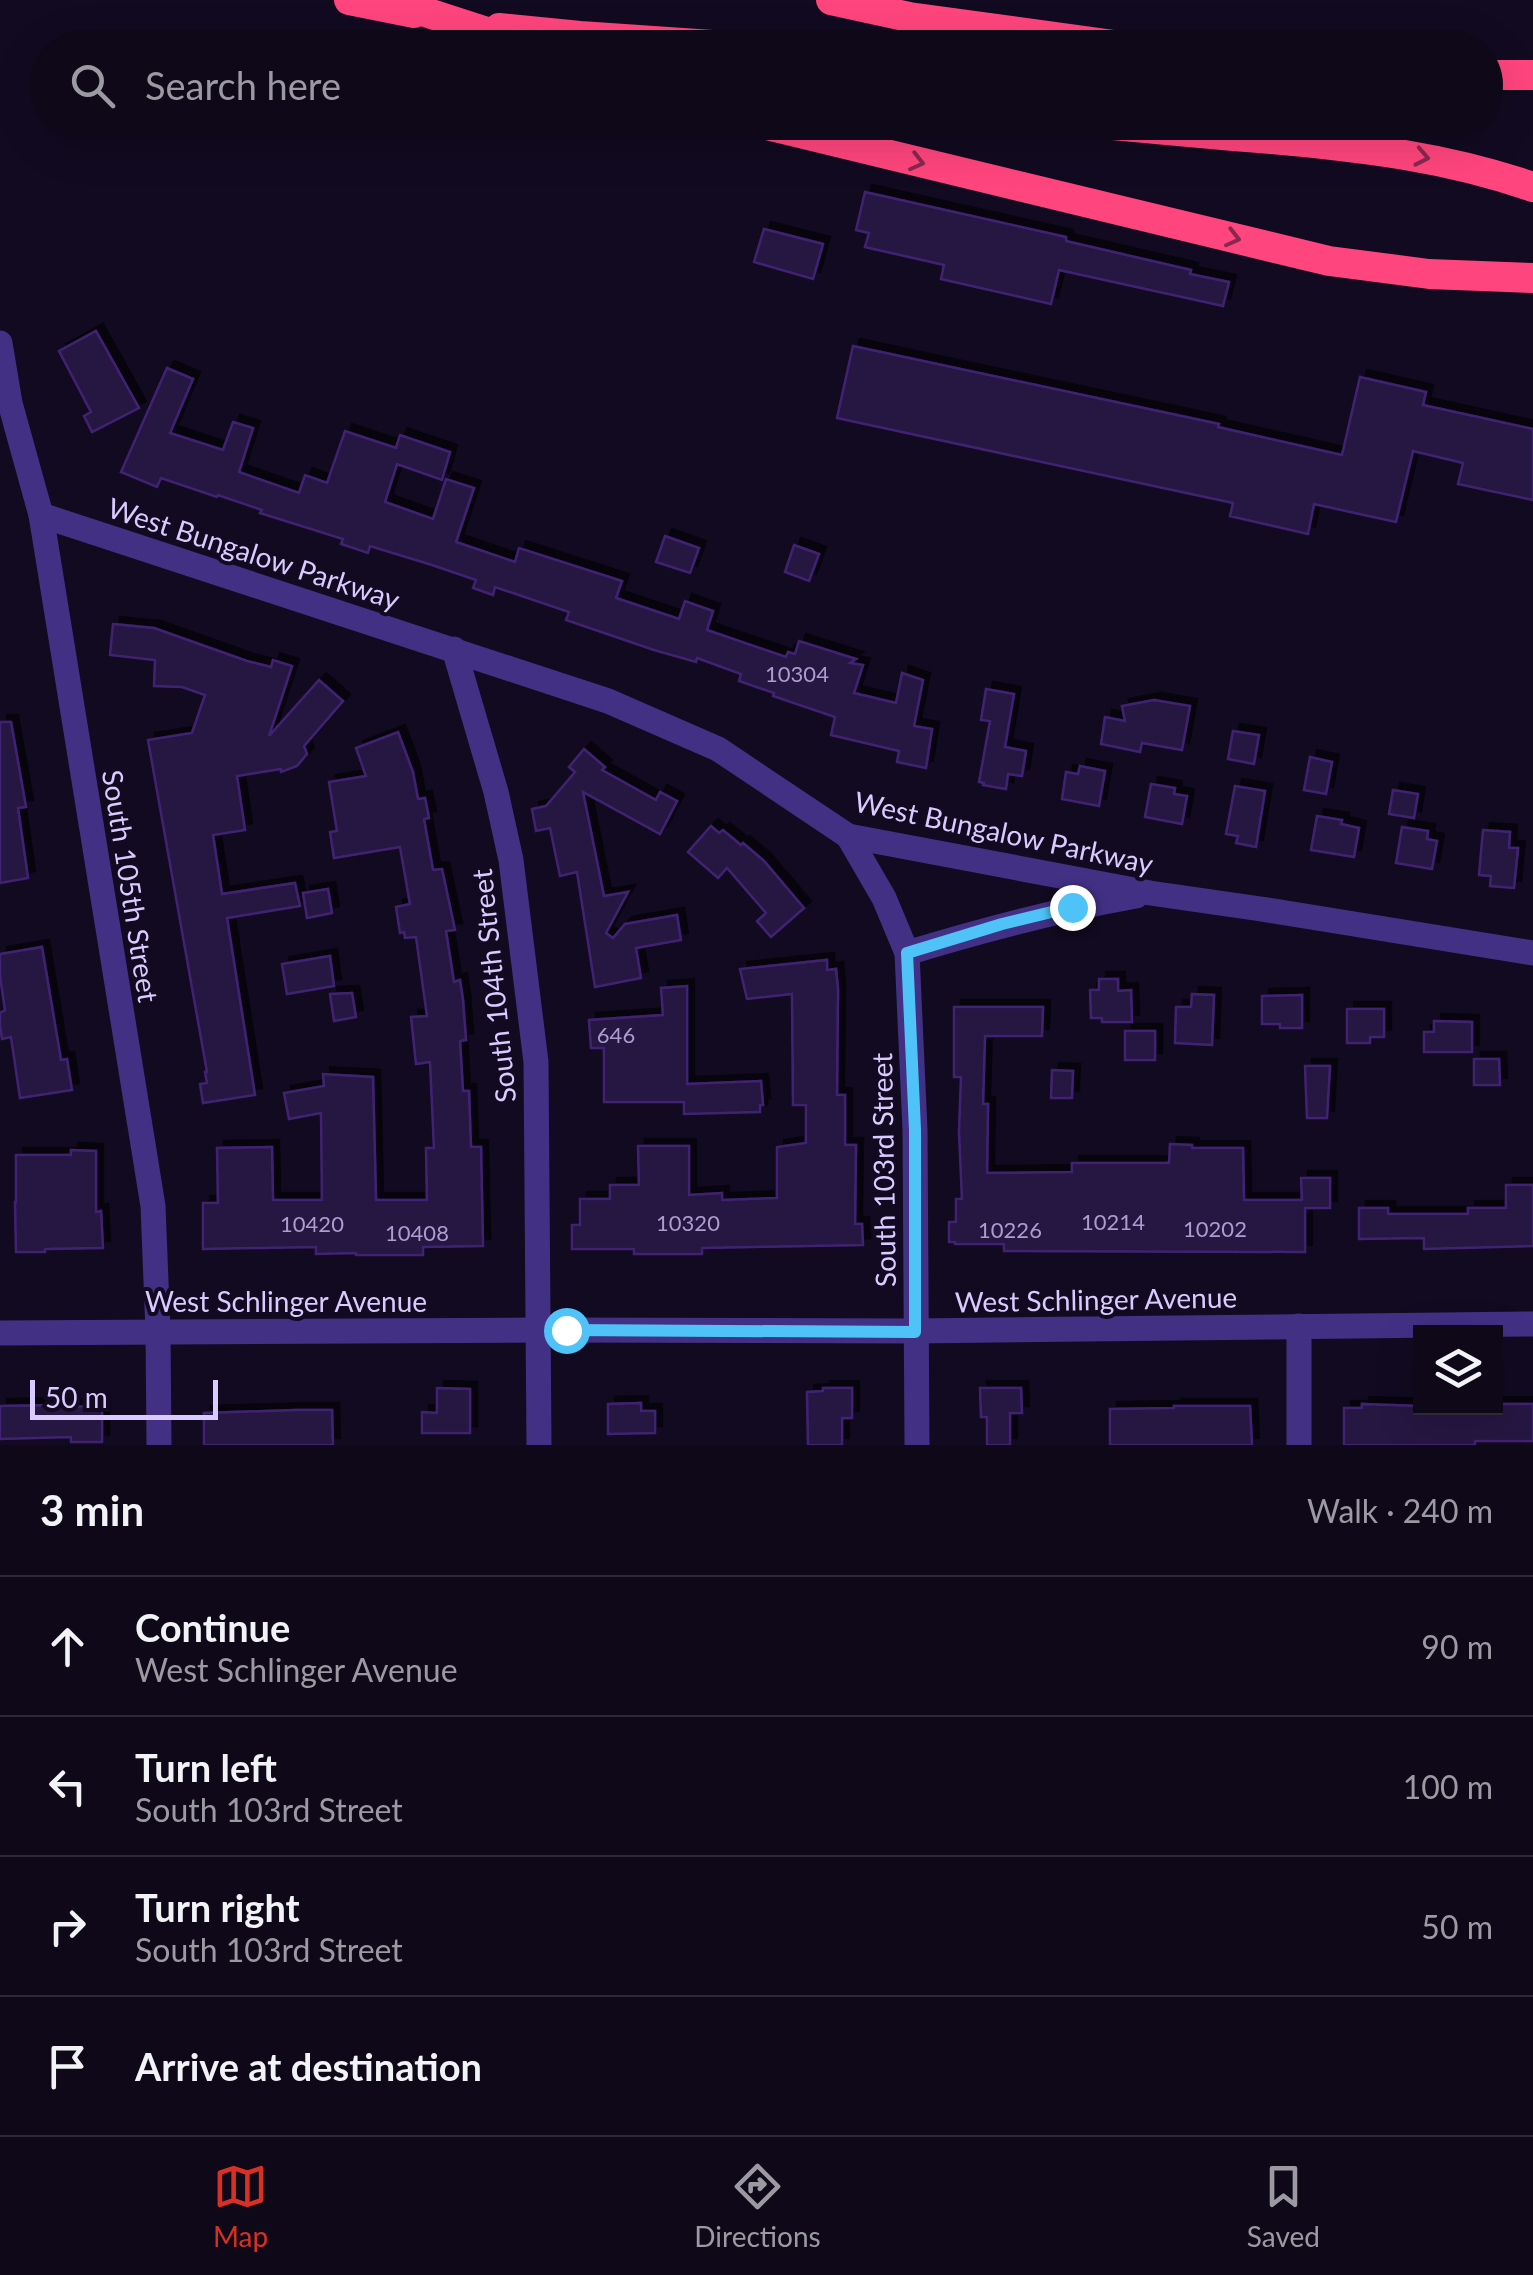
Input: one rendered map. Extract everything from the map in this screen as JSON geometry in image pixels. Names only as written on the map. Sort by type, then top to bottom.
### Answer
[{"type":"highway","points":[[349,0],[513,30]]},
{"type":"highway","points":[[388,0],[480,30]]},
{"type":"highway","points":[[831,0],[909,17],[1004,30]]},
{"type":"highway","points":[[1503,75],[1533,75]]},
{"type":"highway","points":[[828,140],[1328,261],[1429,274],[1533,278]]},
{"type":"highway","points":[[1286,140],[1411,154],[1533,187]]},
{"type":"street","name":"South 105th Street","points":[[0,343],[10,403],[41,515],[152,1206],[160,1445]]},
{"type":"street","name":"West Bungalow Parkway","points":[[41,515],[608,701],[718,748],[848,836],[1150,894],[1533,953]]},
{"type":"street","name":"South 104th Street","points":[[454,649],[496,792],[511,860],[536,1062],[539,1445]]},
{"type":"street","name":"South 103rd Street","points":[[848,836],[884,898],[907,953],[915,1130],[917,1445]]},
{"type":"street","points":[[907,953],[1072,907],[1150,894]]},
{"type":"street","name":"West Schlinger Avenue","points":[[0,1333],[915,1332],[1533,1324]]},
{"type":"street","points":[[1299,1326],[1299,1445]]},
{"type":"building","points":[[865,192],[1066,237],[1066,241],[1229,282],[1223,306],[1059,270],[1051,304],[941,279],[944,265],[865,247],[869,233],[856,230]]},
{"type":"building","points":[[764,229],[823,244],[813,279],[754,262]]},
{"type":"building","points":[[96,331],[139,408],[92,432],[84,416],[91,412],[59,351]]},
{"type":"building","points":[[853,346],[1219,424],[1218,427],[1342,455],[1360,377],[1426,392],[1423,405],[1533,429],[1533,500],[1458,484],[1463,463],[1413,451],[1396,522],[1314,504],[1308,534],[1230,516],[1233,503],[837,418]]},
{"type":"building","points":[[167,368],[193,379],[170,433],[223,450],[233,422],[253,428],[239,472],[299,493],[305,475],[327,483],[345,431],[396,448],[400,435],[450,452],[442,480],[397,464],[385,502],[433,519],[446,479],[474,488],[456,542],[515,562],[519,548],[622,581],[616,598],[679,619],[685,601],[713,611],[707,630],[786,657],[788,652],[795,654],[799,641],[856,659],[850,663],[863,665],[854,693],[896,703],[902,673],[923,680],[914,726],[932,729],[926,768],[897,762],[899,751],[831,735],[835,717],[739,681],[741,674],[566,620],[569,612],[495,587],[493,595],[473,588],[476,580],[432,565],[370,546],[368,553],[341,544],[343,539],[260,513],[262,510],[218,495],[161,478],[157,487],[121,472]]},
{"type":"building","points":[[665,536],[699,548],[690,573],[656,562]]},
{"type":"building","points":[[794,545],[819,554],[809,581],[785,572]]},
{"type":"building","points":[[113,624],[154,628],[271,667],[273,660],[292,666],[269,736],[319,680],[343,701],[304,746],[307,754],[297,766],[281,772],[237,776],[245,830],[213,835],[222,894],[295,883],[300,906],[227,918],[255,1095],[203,1103],[200,1084],[207,1083],[207,1072],[148,740],[192,733],[205,695],[182,687],[154,686],[155,660],[110,655]]},
{"type":"building","points":[[986,689],[1014,694],[1005,747],[1026,751],[1022,776],[1008,774],[1006,789],[979,782],[990,721],[981,720]]},
{"type":"building","points":[[1154,700],[1190,706],[1182,750],[1142,743],[1140,752],[1101,744],[1105,717],[1125,721],[1122,706]]},
{"type":"building","points":[[0,722],[11,722],[26,807],[18,808],[28,878],[0,883]]},
{"type":"building","points":[[1233,731],[1259,735],[1254,764],[1228,759]]},
{"type":"building","points":[[398,732],[418,799],[425,798],[429,818],[424,819],[433,870],[442,869],[455,930],[446,931],[454,982],[460,980],[463,1000],[466,1040],[460,1041],[463,1091],[469,1091],[471,1147],[481,1147],[483,1246],[423,1247],[423,1255],[316,1254],[316,1247],[203,1249],[203,1203],[218,1203],[217,1148],[272,1147],[273,1200],[322,1200],[321,1113],[289,1119],[284,1093],[324,1086],[323,1074],[373,1077],[376,1200],[427,1200],[426,1148],[434,1148],[430,1062],[416,1064],[411,1017],[427,1016],[416,937],[405,938],[404,932],[400,933],[396,907],[410,904],[400,847],[334,858],[330,832],[337,831],[329,782],[366,776],[356,748]]},
{"type":"building","points":[[584,749],[605,767],[602,770],[656,800],[660,792],[677,801],[660,834],[583,792],[604,896],[628,892],[606,933],[613,938],[625,924],[677,915],[681,940],[636,948],[641,978],[595,987],[577,872],[560,876],[550,828],[536,831],[532,809],[546,806],[575,772],[569,767]]},
{"type":"building","points":[[1310,757],[1332,762],[1326,794],[1304,790]]},
{"type":"building","points":[[1080,766],[1105,771],[1099,806],[1062,799],[1066,772],[1078,774]]},
{"type":"building","points":[[1151,784],[1175,788],[1174,794],[1187,796],[1182,824],[1145,817]]},
{"type":"building","points":[[1235,786],[1265,791],[1256,847],[1236,843],[1238,836],[1226,834]]},
{"type":"building","points":[[1393,790],[1418,794],[1414,818],[1389,814]]},
{"type":"building","points":[[1317,816],[1342,820],[1341,824],[1359,828],[1354,857],[1311,850]]},
{"type":"building","points":[[711,826],[743,843],[764,861],[804,908],[771,937],[757,921],[766,913],[727,868],[718,878],[688,852]]},
{"type":"building","points":[[1402,827],[1428,831],[1427,839],[1437,841],[1432,869],[1396,863]]},
{"type":"building","points":[[1483,830],[1510,832],[1509,848],[1518,848],[1514,888],[1490,886],[1491,876],[1479,875]]},
{"type":"building","points":[[328,889],[332,913],[307,918],[303,893]]},
{"type":"building","points":[[42,947],[61,1060],[67,1059],[72,1090],[20,1098],[11,1037],[2,1039],[0,1025],[0,1013],[5,1010],[0,954]]},
{"type":"building","points":[[330,956],[334,986],[287,994],[282,964]]},
{"type":"building","points":[[827,960],[827,970],[836,969],[837,1095],[845,1095],[845,1145],[856,1145],[855,1224],[862,1224],[863,1245],[702,1248],[702,1254],[572,1249],[572,1225],[580,1225],[580,1199],[610,1199],[610,1185],[639,1185],[638,1146],[689,1146],[689,1195],[722,1193],[722,1200],[777,1198],[777,1147],[806,1143],[806,1105],[793,1105],[792,994],[747,999],[740,969]]},
{"type":"building","points":[[1099,979],[1118,979],[1118,991],[1131,990],[1132,1022],[1091,1018],[1090,990],[1099,990]]},
{"type":"building","points":[[687,986],[687,1084],[761,1081],[760,1112],[684,1114],[684,1102],[604,1102],[604,1048],[591,1048],[589,1020],[663,1015],[661,988]]},
{"type":"building","points":[[352,993],[356,1017],[334,1021],[330,994]]},
{"type":"building","points":[[1192,994],[1214,995],[1212,1045],[1175,1043],[1176,1007],[1191,1007]]},
{"type":"building","points":[[1302,995],[1302,1028],[1262,1024],[1262,996]]},
{"type":"building","points":[[954,1007],[1043,1007],[1042,1036],[985,1036],[987,1173],[1072,1172],[1072,1163],[1169,1163],[1170,1144],[1243,1148],[1244,1200],[1302,1200],[1301,1178],[1330,1178],[1330,1208],[1305,1208],[1305,1252],[1004,1251],[1004,1244],[949,1242],[949,1222],[956,1222],[956,1199],[962,1199],[961,1077],[954,1077]]},
{"type":"building","points":[[1347,1009],[1384,1009],[1384,1037],[1370,1037],[1370,1043],[1347,1043]]},
{"type":"building","points":[[1434,1021],[1472,1022],[1472,1052],[1424,1052],[1424,1032],[1434,1032]]},
{"type":"building","points":[[1125,1031],[1155,1031],[1155,1060],[1125,1060]]},
{"type":"building","points":[[1474,1059],[1499,1059],[1500,1085],[1474,1085]]},
{"type":"building","points":[[1305,1066],[1330,1066],[1327,1118],[1307,1118]]},
{"type":"building","points":[[1052,1070],[1073,1071],[1072,1098],[1051,1098]]},
{"type":"building","points":[[71,1150],[96,1151],[96,1212],[101,1211],[103,1248],[16,1252],[16,1155],[71,1155]]},
{"type":"building","points":[[1506,1185],[1533,1185],[1533,1246],[1424,1249],[1424,1238],[1359,1239],[1359,1208],[1388,1208],[1388,1214],[1468,1214],[1468,1208],[1506,1208]]},
{"type":"building","points":[[437,1388],[470,1389],[470,1433],[422,1433],[422,1412],[437,1413]]},
{"type":"building","points":[[852,1388],[852,1418],[842,1418],[842,1445],[808,1445],[807,1392]]},
{"type":"building","points":[[980,1388],[1021,1388],[1022,1413],[1010,1413],[1010,1445],[987,1445],[987,1417],[981,1417]]},
{"type":"building","points":[[641,1403],[641,1411],[655,1411],[655,1433],[608,1434],[608,1404]]},
{"type":"building","points":[[1362,1404],[1413,1406],[1413,1415],[1503,1415],[1503,1404],[1533,1404],[1533,1441],[1344,1445],[1344,1408],[1362,1408]]},
{"type":"building","points":[[0,1406],[102,1406],[102,1442],[71,1442],[71,1437],[0,1439]]},
{"type":"building","points":[[1250,1406],[1252,1445],[1110,1445],[1110,1409]]},
{"type":"building","points":[[332,1410],[333,1445],[204,1445],[204,1413]]},
{"type":"route","points":[[566,1330],[915,1332],[915,1130],[907,953],[1072,907]]}]
